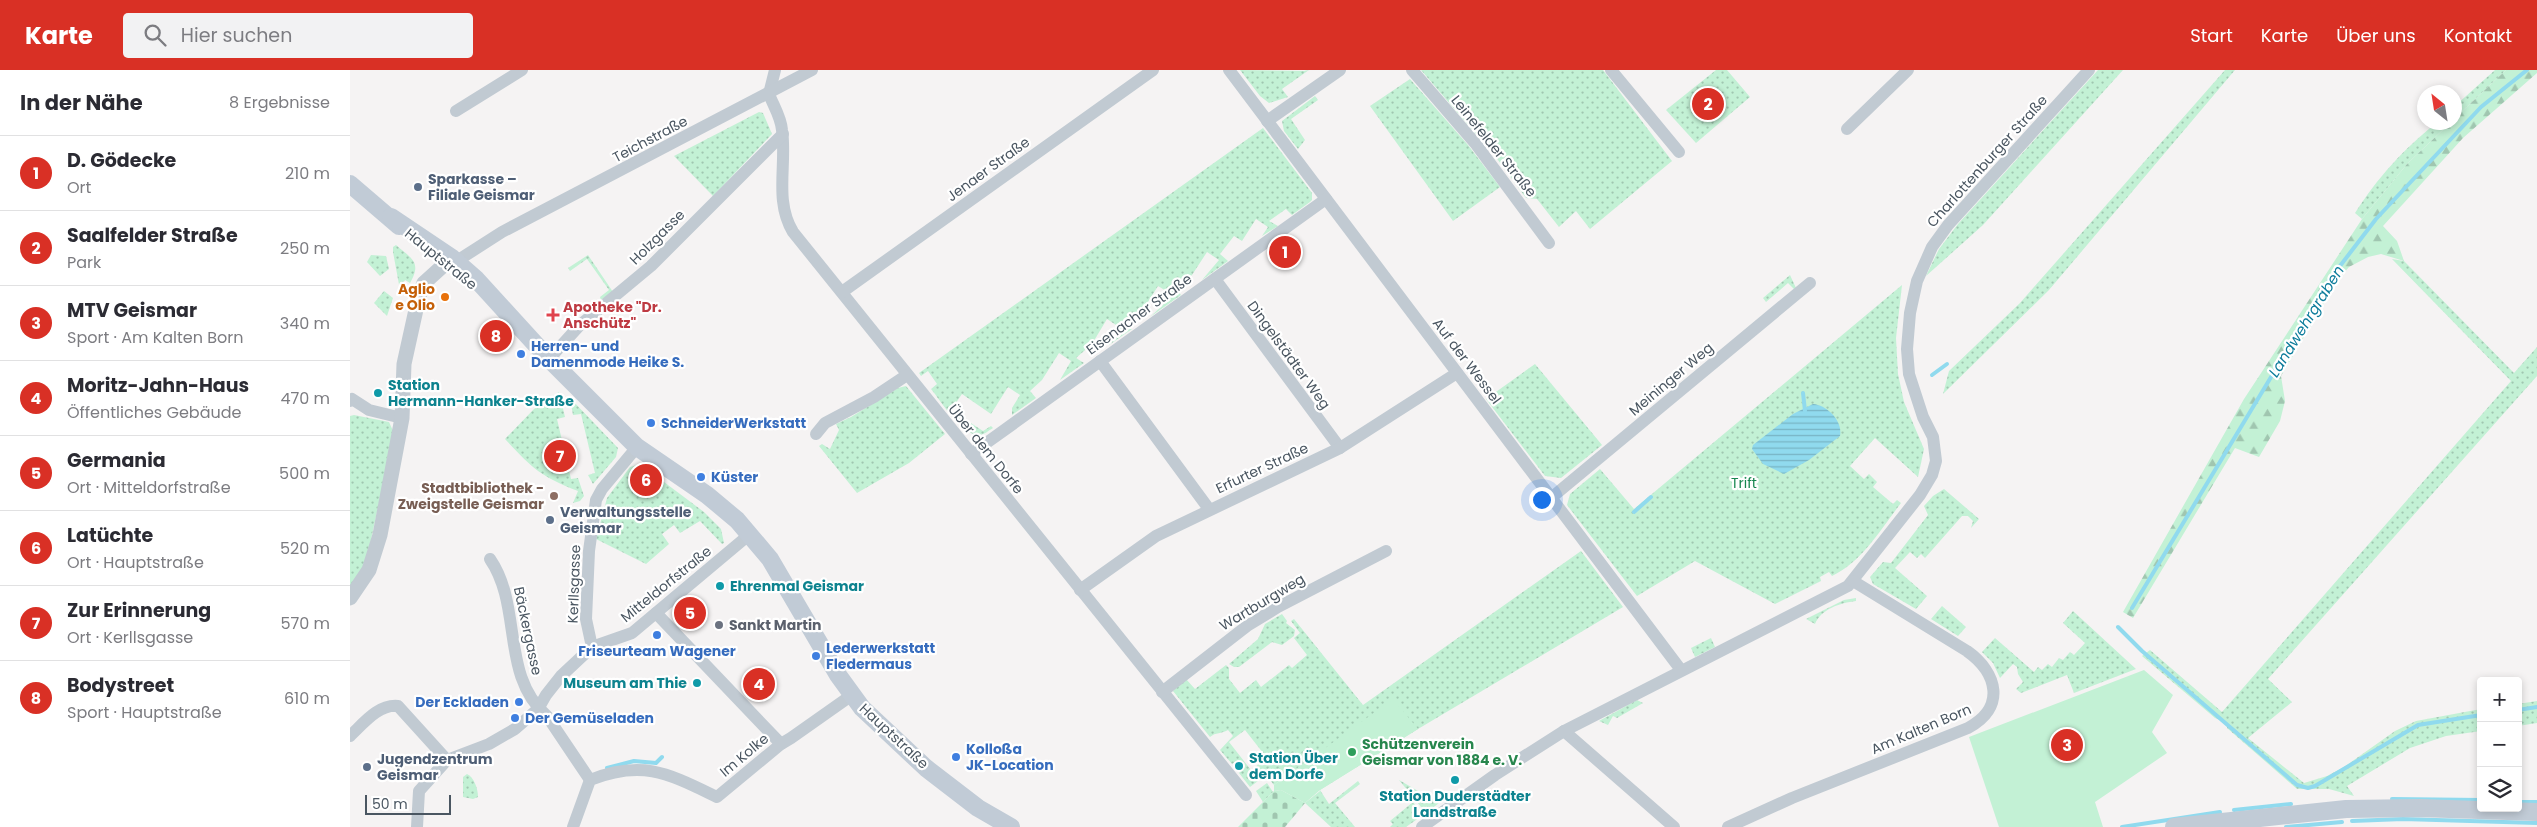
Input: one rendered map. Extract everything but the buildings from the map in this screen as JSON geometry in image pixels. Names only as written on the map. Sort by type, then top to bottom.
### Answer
[{"type":"main road","name":"Hauptstraße","points":[[350,184],[391,217],[416,242],[450,262],[492,300],[637,447],[707,495],[750,534],[770,559],[852,695],[879,725],[920,763],[978,808],[1011,827]]},
{"type":"main road","points":[[2174,827],[2359,809],[2420,808],[2537,812]]},
{"type":"street","points":[[456,111],[522,70]]},
{"type":"street","points":[[768,94],[775,70]]},
{"type":"street","name":"Teichstraße","points":[[450,262],[502,232],[812,70]]},
{"type":"street","name":"Jenaer Straße","points":[[842,292],[1153,70]]},
{"type":"street","name":"Auf der Wessel","points":[[1229,70],[1681,670]]},
{"type":"street","points":[[1267,121],[1340,70]]},
{"type":"street","name":"Leinefelder Straße","points":[[1412,70],[1475,143],[1549,243]]},
{"type":"street","points":[[1611,70],[1679,152]]},
{"type":"street","points":[[1847,130],[1908,70]]},
{"type":"street","name":"Charlottenburger Straße","points":[[1852,581],[1920,495],[1936,461],[1935,448],[1915,398],[1908,374],[1907,349],[1910,313],[1917,281],[1932,246],[1948,225],[2089,70]]},
{"type":"street","name":"Über dem Dorfe","points":[[768,94],[781,122],[783,134],[783,206],[786,220],[970,454],[1246,795]]},
{"type":"street","name":"Holzgasse","points":[[549,359],[580,325],[651,266],[783,134]]},
{"type":"street","name":"Eisenacher Straße","points":[[970,454],[1326,199]]},
{"type":"street","points":[[350,598],[364,579],[376,553],[402,418],[404,364],[424,283],[450,262]]},
{"type":"street","name":"Dingelstädter Weg","points":[[1215,279],[1340,448]]},
{"type":"street","name":"Meininger Weg","points":[[1551,498],[1810,283]]},
{"type":"street","points":[[1100,361],[1209,509]]},
{"type":"street","name":"Erfurter Straße","points":[[1080,590],[1156,536],[1340,448],[1457,373]]},
{"type":"street","points":[[816,434],[825,423],[874,397],[907,375]]},
{"type":"street","points":[[350,401],[352,398],[369,410],[402,418]]},
{"type":"street","name":"Kerllsgasse","points":[[592,647],[586,619],[589,551],[596,500],[602,489],[637,447]]},
{"type":"street","name":"Mitteldorfstraße","points":[[417,827],[419,791],[446,760],[489,744],[515,729],[538,708],[561,676],[592,647],[632,633],[750,534]]},
{"type":"street","name":"Wartburgweg","points":[[1162,692],[1220,645],[1260,618],[1386,551]]},
{"type":"street","name":"Bäckergasse","points":[[490,559],[500,574],[508,602],[516,658],[524,687],[538,708]]},
{"type":"street","points":[[1422,827],[1494,775],[1564,731],[1840,590],[1852,581]]},
{"type":"street","name":"Am Kalten Born","points":[[1728,827],[1792,798],[1968,728],[1978,723],[1989,710],[1994,697],[1993,685],[1989,672],[1982,662],[1852,581]]},
{"type":"street","points":[[656,614],[781,744]]},
{"type":"street","name":"Im Kolke","points":[[590,780],[618,771],[652,770],[688,783],[717,797],[781,744],[852,695]]},
{"type":"street","points":[[350,736],[384,707],[398,706],[446,760]]},
{"type":"street","points":[[538,708],[547,716],[590,780],[573,827]]},
{"type":"street","points":[[1564,731],[1674,827]]},
{"type":"green space","points":[[1240,70],[1309,70],[1282,89],[1288,97],[1269,103],[1260,96]]},
{"type":"green space","points":[[1421,70],[1603,70],[1672,161],[1590,229],[1576,211],[1559,227],[1537,199],[1526,198],[1498,160]]},
{"type":"green space","points":[[1716,70],[1727,70],[1750,97],[1696,143],[1666,110]]},
{"type":"green space","points":[[2098,70],[2123,70],[1983,225],[1926,276],[1939,249],[1958,224]]},
{"type":"green space","points":[[2225,70],[2235,70],[2049,290],[1943,394],[1949,371],[2020,303]]},
{"type":"green space","points":[[2495,70],[2506,70],[2462,111],[2462,100]]},
{"type":"green space","points":[[2506,70],[2537,70],[2537,73],[2463,138],[2383,226],[2397,241],[2404,261],[2381,254],[2368,257],[2349,267],[2337,281],[2281,376],[2285,401],[2280,421],[2259,457],[2235,448],[2133,618],[2123,612],[2244,399],[2362,219],[2407,164],[2443,130],[2462,130],[2462,111]]},
{"type":"green space","points":[[1410,79],[1468,145],[1500,187],[1453,221],[1370,106]]},
{"type":"green space","points":[[1315,96],[1318,100],[1291,119],[1305,140],[1298,149],[1284,131],[1282,121]]},
{"type":"green space","points":[[759,112],[763,113],[772,134],[713,196],[674,156]]},
{"type":"green space","points":[[1263,128],[1312,193],[1312,200],[1310,202],[1292,215],[1286,209],[1269,221],[1278,226],[1262,236],[1268,227],[1256,219],[1242,241],[1234,236],[1220,254],[1228,261],[1202,280],[1219,260],[1207,252],[1192,275],[1175,288],[1181,295],[1150,317],[1165,303],[1171,294],[1158,286],[1141,313],[1125,324],[1132,329],[1109,345],[1108,343],[1119,327],[1107,319],[1092,344],[1076,358],[1084,363],[1060,380],[1071,361],[1059,353],[1042,380],[1030,391],[1036,398],[1012,415],[1012,408],[1020,395],[1008,387],[991,414],[962,394],[951,410],[983,431],[991,426],[993,428],[979,435],[972,434],[959,424],[931,389],[937,384],[928,371],[921,376],[919,373]]},
{"type":"green space","points":[[2428,130],[2443,130],[2407,164],[2362,219],[2355,213],[2382,176]]},
{"type":"green space","points":[[396,245],[414,261],[415,265],[414,276],[410,283],[405,280],[400,290],[393,252],[393,247]]},
{"type":"green space","points":[[371,255],[386,256],[389,269],[380,276],[367,262]]},
{"type":"green space","points":[[588,255],[613,292],[601,300],[600,297],[609,290],[587,259],[570,271],[568,268]]},
{"type":"green space","points":[[2392,259],[2404,261],[2514,373],[2537,347],[2537,376],[2268,679],[2292,702],[2248,738],[2304,783],[2327,776],[2344,767],[2395,731],[2416,721],[2477,710],[2477,732],[2446,736],[2410,748],[2347,786],[2354,796],[2329,789],[2297,789],[2227,728],[2227,723],[2215,718],[2142,656],[2150,650],[2222,712],[2511,381]]},
{"type":"green space","points":[[1790,275],[1796,288],[1794,289],[1788,283],[1766,302],[1763,298]]},
{"type":"green space","name":"Trift","points":[[1902,285],[1896,338],[1898,374],[1904,402],[1924,449],[1918,477],[1875,438],[1850,466],[1864,479],[1869,474],[1877,482],[1873,487],[1893,504],[1897,500],[1901,503],[1862,554],[1843,570],[1832,576],[1829,572],[1820,577],[1821,581],[1775,604],[1695,561],[1637,596],[1567,505],[1570,494],[1600,469],[1634,509]]},
{"type":"green space","points":[[384,291],[393,298],[387,316],[374,303]]},
{"type":"green space","points":[[1535,364],[1602,445],[1561,478],[1545,476],[1486,399]]},
{"type":"green space","points":[[906,386],[945,434],[909,463],[857,493],[819,446],[822,444],[830,449],[839,430],[836,424],[898,388]]},
{"type":"green space","points":[[559,392],[565,417],[557,419],[571,479],[578,478],[584,496],[580,501],[573,503],[578,491],[545,476],[522,457],[505,439],[534,409]]},
{"type":"green space","points":[[570,398],[618,448],[616,457],[593,484],[588,475],[595,473],[581,414],[573,415]]},
{"type":"green space","points":[[354,415],[389,422],[394,433],[366,563],[350,590],[350,416]]},
{"type":"green space","points":[[640,464],[704,512],[721,529],[724,543],[722,544],[700,521],[680,533],[674,525],[662,534],[669,544],[646,564],[596,539],[607,498],[630,467]]},
{"type":"green space","points":[[1944,489],[1979,519],[1971,528],[1973,521],[1968,516],[1962,516],[1925,558],[1921,554],[1917,558],[1910,552],[1895,568],[1927,596],[1916,609],[1873,584],[1870,577],[1883,562],[1891,563],[1928,515],[1924,506],[1933,496]]},
{"type":"green space","points":[[1581,551],[1623,607],[1418,729],[1320,790],[1329,804],[1358,781],[1360,784],[1335,803],[1355,827],[1331,827],[1305,803],[1320,791],[1305,763],[1274,785],[1266,775],[1250,787],[1239,773],[1244,768],[1238,760],[1232,764],[1220,750],[1233,736],[1228,730],[1210,737],[1173,691],[1186,679],[1195,689],[1226,665],[1229,668],[1229,679],[1240,693],[1256,680],[1261,687],[1289,665],[1292,668],[1307,655],[1294,638],[1300,633],[1291,621],[1294,619],[1363,705]],"holes":[[[1245,730],[1267,758],[1251,770],[1229,742]]]},
{"type":"green space","points":[[1856,598],[1856,601],[1838,605],[1826,611],[1815,624],[1806,619],[1844,600]]},
{"type":"green space","points":[[1942,606],[1966,627],[1958,636],[1931,619]]},
{"type":"green space","points":[[2073,611],[2136,669],[2074,693],[2067,675],[2021,693],[2016,689],[2023,682],[2018,674],[2017,667],[2013,664],[2000,678],[1993,663],[1982,652],[1995,638],[2034,672],[2038,667],[2042,670],[2048,664],[2052,667],[2059,658],[2063,660],[2070,652],[2074,655],[2085,643],[2063,623]]},
{"type":"green space","points":[[1282,614],[1287,621],[1286,623],[1295,630],[1294,636],[1282,645],[1272,642],[1239,667],[1229,664],[1258,639],[1265,624]]},
{"type":"green space","points":[[1711,638],[1715,647],[1695,657],[1691,648]]},
{"type":"green space","points":[[2144,670],[2173,695],[2152,732],[2167,753],[2095,802],[2103,827],[1999,827],[1969,737]]},
{"type":"green space","name":"Schützenverein Geismar von 1884 e. V.","points":[[1393,699],[1418,729],[1320,790],[1305,803],[1281,790],[1274,791],[1274,785]]},
{"type":"green space","points":[[1637,700],[1643,703],[1617,718],[1613,716],[1608,725],[1599,721]]},
{"type":"green space","points":[[2537,701],[2537,723],[2522,725],[2522,703]]},
{"type":"green space","points":[[467,774],[474,780],[477,790],[478,797],[473,799],[463,797],[463,777]]},
{"type":"green space","points":[[1399,780],[1439,803],[1426,813]]},
{"type":"green space","points":[[1267,783],[1273,792],[1263,802],[1256,791]]},
{"type":"green space","points":[[1281,790],[1305,803],[1285,827],[1238,827],[1274,791]]},
{"type":"green space","points":[[1413,802],[1423,815],[1406,827],[1390,827],[1393,824],[1390,821]]},
{"type":"water","points":[[1813,404],[1824,407],[1833,415],[1839,425],[1840,436],[1809,460],[1784,474],[1763,464],[1752,449],[1753,445],[1793,414]]},
{"type":"waterway","name":"Landwehrgraben","points":[[2132,608],[2330,279],[2376,219],[2481,107],[2527,70]]},
{"type":"waterway","points":[[1932,375],[1947,364]]},
{"type":"waterway","points":[[1803,393],[1805,411]]},
{"type":"waterway","points":[[1634,512],[1651,497]]},
{"type":"waterway","points":[[2118,627],[2142,651],[2297,785],[2308,788],[2315,786],[2418,725],[2477,716]]},
{"type":"waterway","points":[[2522,709],[2537,707]]},
{"type":"waterway","points":[[607,768],[634,761],[656,763],[662,757]]},
{"type":"waterway","points":[[2392,799],[2477,800]]},
{"type":"waterway","points":[[2522,802],[2537,802]]},
{"type":"waterway","points":[[2234,810],[2291,804]]},
{"type":"waterway","points":[[2122,827],[2220,812]]},
{"type":"waterway","points":[[2352,821],[2403,819],[2537,823]]},
{"type":"waterway","points":[[2286,827],[2342,822]]},
{"type":"place","name":"Saalfelder Straße","points":[[1708,104]]},
{"type":"place","name":"Sparkasse – Filiale Geismar","points":[[418,187]]},
{"type":"place","name":"D. Gödecke","points":[[1285,252]]},
{"type":"place","name":"Aglio e Olio","points":[[445,297]]},
{"type":"place","name":"Apotheke \"Dr. Anschütz\"","points":[[553,315]]},
{"type":"place","name":"Bodystreet","points":[[496,336]]},
{"type":"place","name":"Herren- und Damenmode Heike S.","points":[[521,354]]},
{"type":"place","name":"Station Hermann-Hanker-Straße","points":[[378,393]]},
{"type":"place","name":"SchneiderWerkstatt","points":[[651,423]]},
{"type":"place","name":"Zur Erinnerung","points":[[560,456]]},
{"type":"place","name":"Küster","points":[[701,477]]},
{"type":"place","name":"Latüchte","points":[[646,480]]},
{"type":"place","name":"Stadtbibliothek - Zweigstelle Geismar","points":[[554,496]]},
{"type":"place","name":"Verwaltungsstelle Geismar","points":[[550,520]]},
{"type":"place","name":"Ehrenmal Geismar","points":[[720,586]]},
{"type":"place","name":"Germania","points":[[690,613]]},
{"type":"place","name":"Sankt Martin","points":[[719,625]]},
{"type":"place","name":"Friseurteam Wagener","points":[[657,635]]},
{"type":"place","name":"Lederwerkstatt Fledermaus","points":[[816,656]]},
{"type":"place","name":"Museum am Thie","points":[[697,683]]},
{"type":"place","name":"Moritz-Jahn-Haus","points":[[759,684]]},
{"type":"place","name":"Der Eckladen","points":[[519,702]]},
{"type":"place","name":"Der Gemüseladen","points":[[515,718]]},
{"type":"place","name":"MTV Geismar","points":[[2067,745]]},
{"type":"place","name":"Schützenverein Geismar von 1884 e. V.","points":[[1352,752]]},
{"type":"place","name":"Kolloßa JK-Location","points":[[956,757]]},
{"type":"place","name":"Station Über dem Dorfe","points":[[1239,766]]},
{"type":"place","name":"Jugendzentrum Geismar","points":[[367,767]]},
{"type":"place","name":"Station Duderstädter Landstraße","points":[[1455,780]]}]
